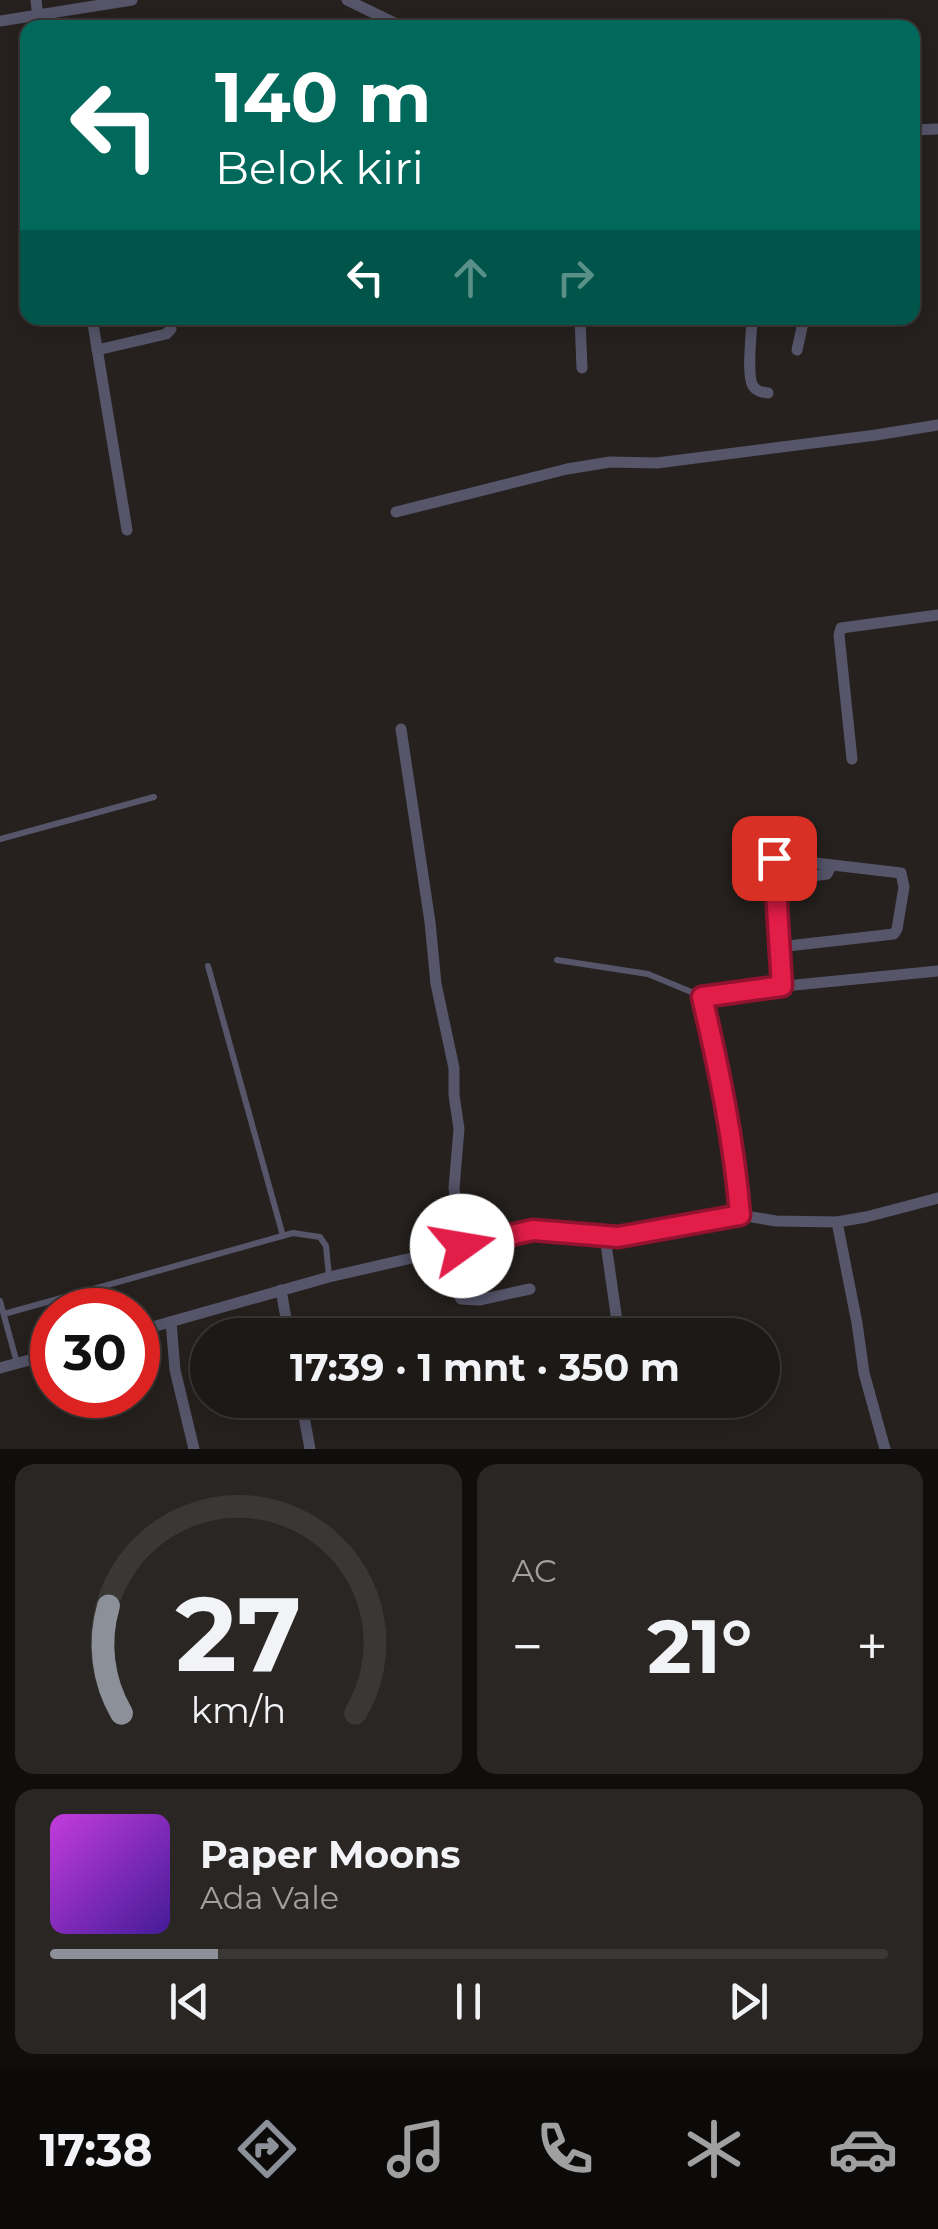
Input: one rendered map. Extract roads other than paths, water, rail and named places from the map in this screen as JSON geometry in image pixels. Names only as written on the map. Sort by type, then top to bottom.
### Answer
[{"type":"street","points":[[47,20],[132,0]]},
{"type":"street","points":[[347,0],[388,20]]},
{"type":"street","points":[[93,325],[127,530]]},
{"type":"street","points":[[97,350],[166,334],[171,325]]},
{"type":"street","points":[[580,325],[582,368]]},
{"type":"street","points":[[752,325],[753,386],[768,393]]},
{"type":"street","points":[[798,350],[803,325]]},
{"type":"street","points":[[396,512],[610,462],[656,463],[938,425]]},
{"type":"street","points":[[852,759],[841,628],[938,616]]},
{"type":"street","points":[[401,729],[436,984],[454,1068],[459,1129],[454,1188],[462,1246]]},
{"type":"street","points":[[746,853],[901,873],[904,887],[894,934],[779,947]]},
{"type":"street","points":[[774,858],[782,986]]},
{"type":"street","points":[[774,881],[826,874],[832,866]]},
{"type":"street","points":[[740,1215],[736,1158],[702,997],[938,972]]},
{"type":"street","points":[[160,1325],[281,1290],[533,1230],[618,1237],[740,1215],[776,1221],[837,1222],[938,1198]]},
{"type":"street","points":[[837,1222],[864,1373],[885,1449]]},
{"type":"street","points":[[606,1236],[617,1318]]},
{"type":"street","points":[[434,1252],[461,1299],[479,1300],[530,1288]]},
{"type":"street","points":[[281,1290],[286,1318]]},
{"type":"street","points":[[171,1322],[175,1370],[194,1449]]},
{"type":"street","points":[[0,1368],[30,1360]]},
{"type":"street","points":[[304,1418],[310,1449]]},
{"type":"lane","points":[[0,840],[154,797]]},
{"type":"lane","points":[[557,960],[648,974],[702,997]]},
{"type":"lane","points":[[208,966],[282,1236]]},
{"type":"lane","points":[[4,1314],[292,1233],[320,1237],[326,1246],[329,1278]]},
{"type":"lane","points":[[0,1301],[17,1364]]}]
